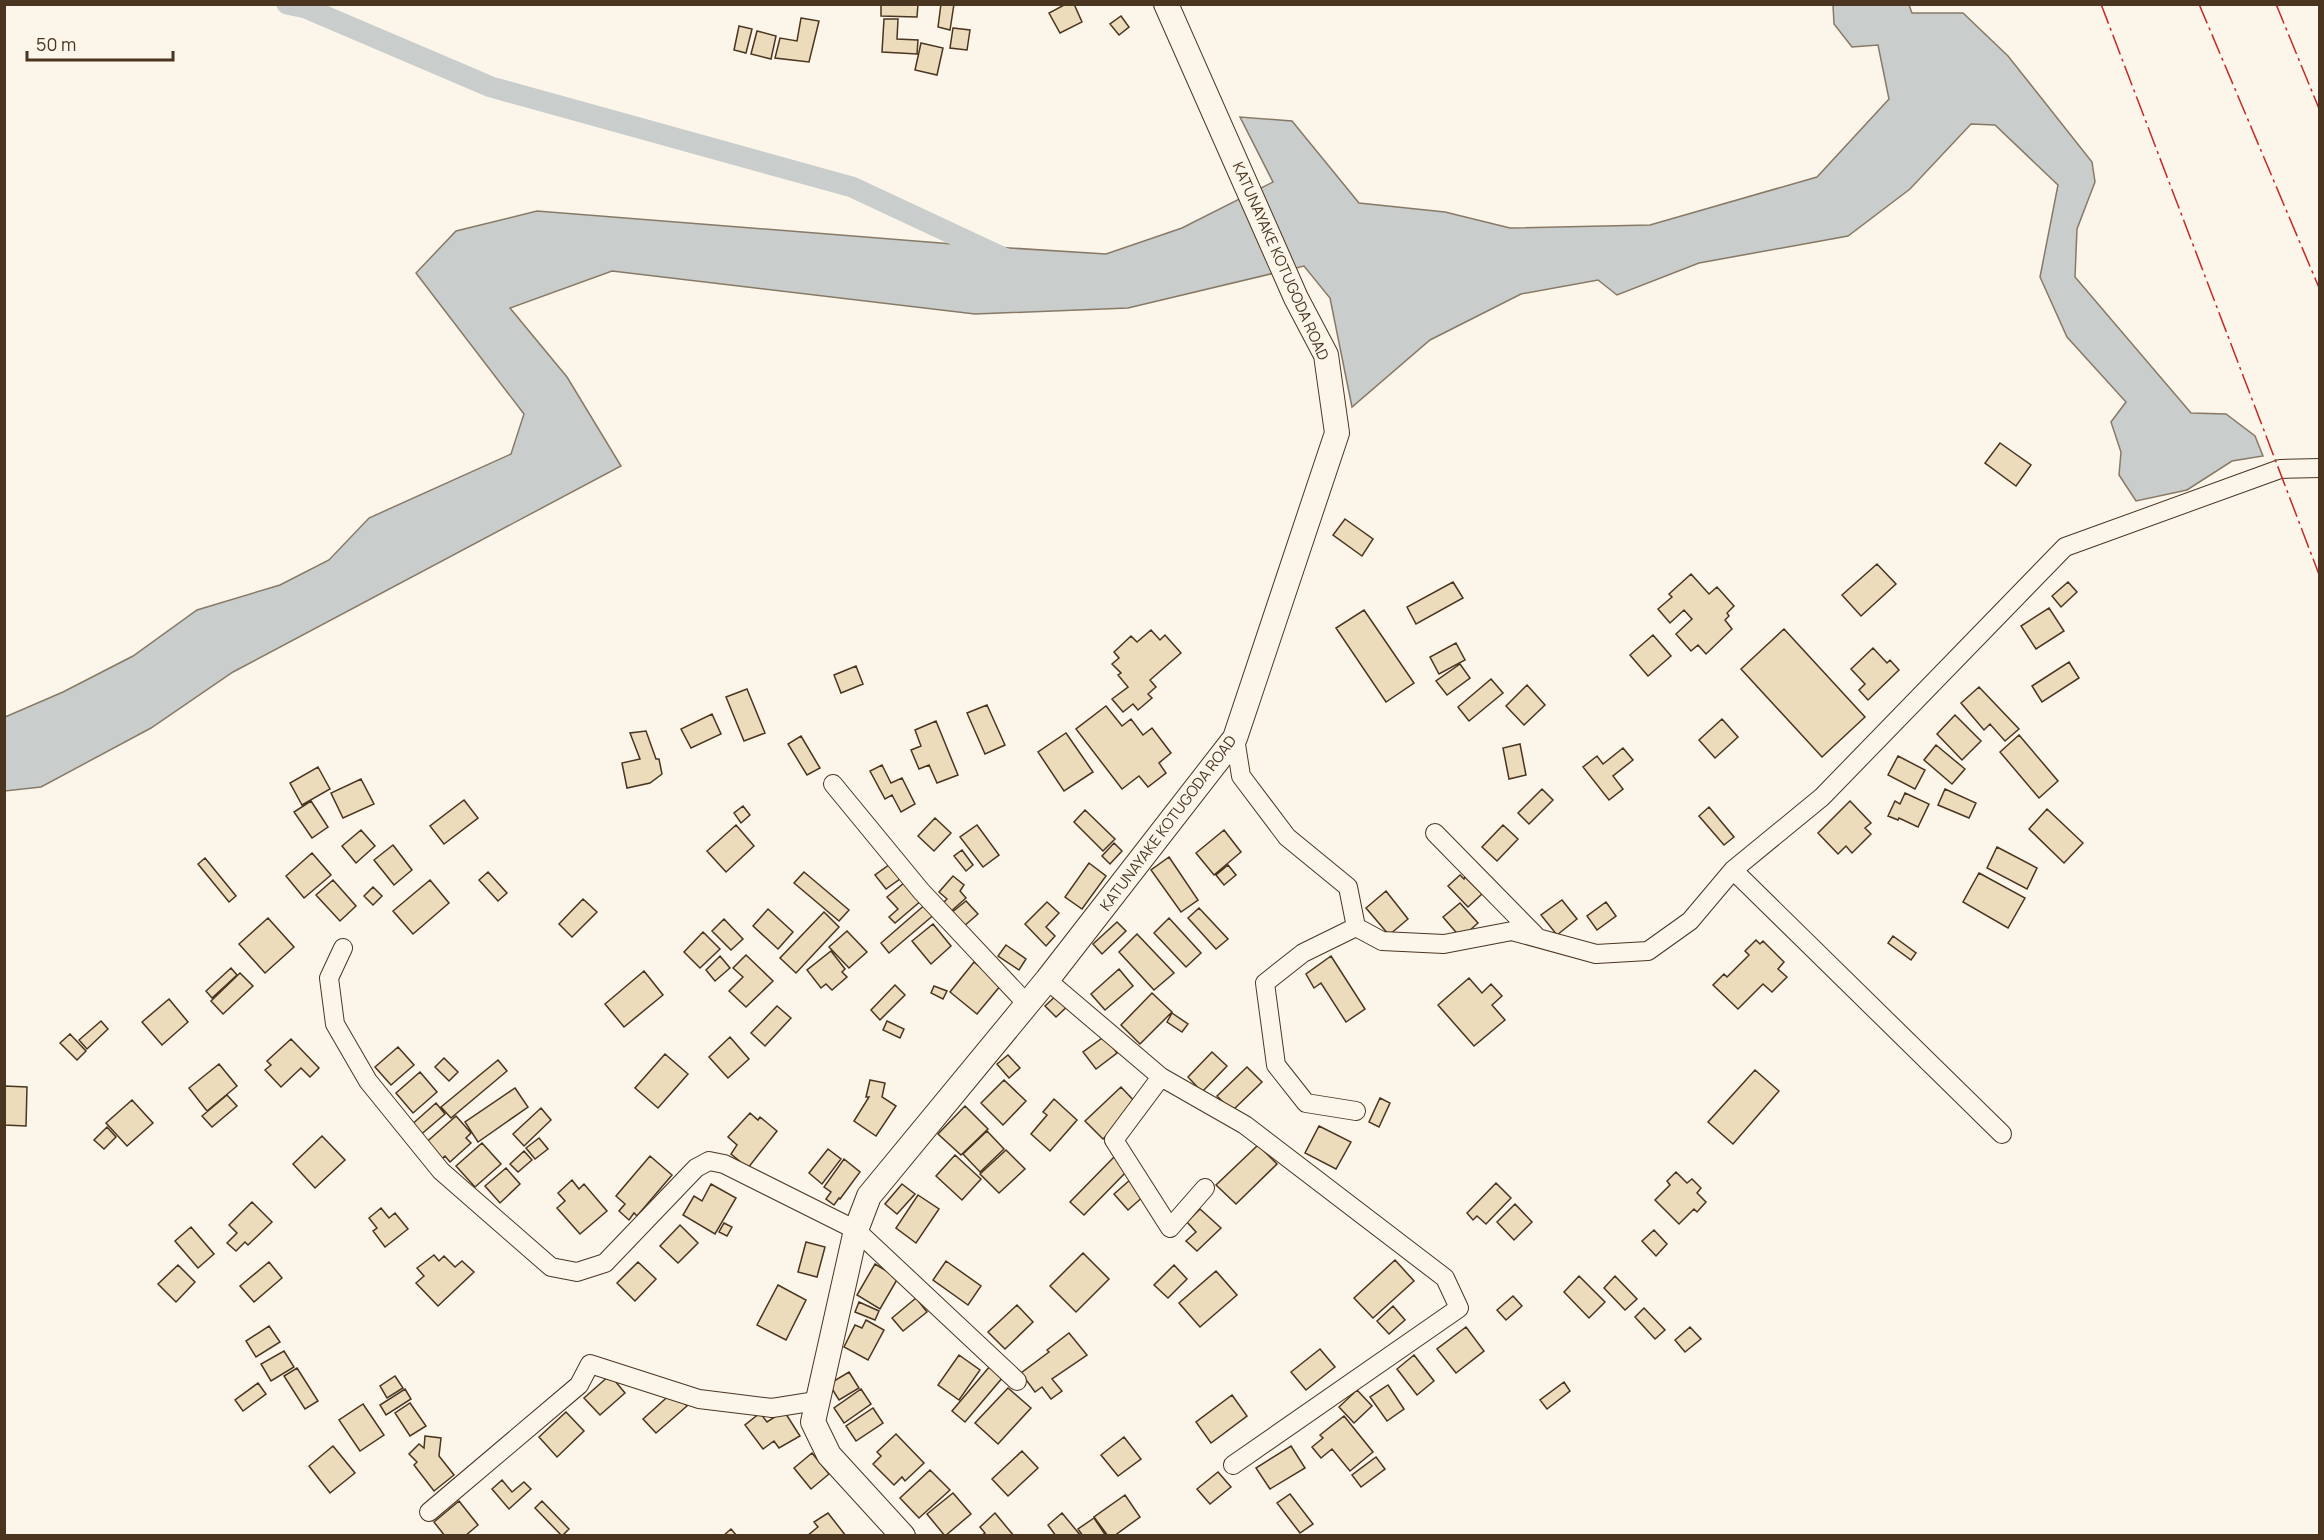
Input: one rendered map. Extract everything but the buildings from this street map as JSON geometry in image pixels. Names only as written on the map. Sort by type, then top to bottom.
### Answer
[{"type":"main road","name":"KATUNAYAKE KOTUGODA ROAD","points":[[903,1536],[829,1455],[813,1422],[856,1230],[869,1196],[1047,980],[1235,738],[1337,433],[1326,355],[1296,298],[1166,4]]},
{"type":"street","points":[[1356,927],[1382,941],[1444,944],[1512,931],[1596,954],[1648,951],[1690,921],[1733,870],[1822,797],[2065,547],[2280,469],[2319,468]]},
{"type":"street","points":[[1235,738],[1241,776],[1287,837],[1348,887],[1356,927]]},
{"type":"street","points":[[833,784],[921,891],[1027,1004]]},
{"type":"street","points":[[1436,833],[1539,938]]},
{"type":"street","points":[[1733,870],[2002,1134]]},
{"type":"street","points":[[1356,927],[1303,953],[1265,983],[1276,1065],[1306,1103],[1356,1111]]},
{"type":"street","points":[[343,948],[329,978],[335,1024],[368,1081],[441,1171],[551,1267],[577,1272],[605,1263],[696,1168],[709,1161],[724,1164],[856,1230],[1017,1381]]},
{"type":"street","points":[[1047,980],[1161,1077],[1245,1125],[1445,1278],[1459,1308],[1233,1465]]},
{"type":"street","points":[[1161,1077],[1114,1140],[1170,1228],[1205,1188]]},
{"type":"street","points":[[429,1512],[579,1385],[590,1364],[699,1399],[772,1408],[816,1401]]},
{"type":"shaded area","points":[[1833,5],[1909,5],[1912,13],[1963,13],[2008,56],[2092,162],[2095,182],[2077,229],[2075,277],[2191,413],[2226,414],[2255,436],[2263,456],[2232,461],[2187,490],[2136,501],[2119,475],[2121,452],[2111,422],[2126,402],[2067,337],[2040,277],[2058,185],[1995,125],[1971,124],[1910,189],[1848,236],[1699,263],[1617,295],[1598,280],[1521,294],[1430,340],[1352,407],[1330,298],[1304,266],[1128,308],[975,314],[612,271],[510,308],[567,377],[621,466],[233,672],[151,728],[41,787],[5,791],[5,717],[63,692],[133,656],[197,610],[280,585],[329,560],[369,518],[511,454],[524,414],[416,273],[456,231],[537,211],[1106,254],[1182,228],[1273,182],[1240,117],[1292,121],[1359,203],[1445,212],[1510,228],[1650,225],[1817,177],[1889,99],[1878,45],[1852,47],[1834,24]]},
{"type":"waterway","points":[[287,4],[306,8],[491,87],[852,187],[1004,258]]},
{"type":"power","points":[[2101,4],[2320,577]]},
{"type":"power","points":[[2199,4],[2320,290]]},
{"type":"power","points":[[2276,4],[2320,111]]}]
